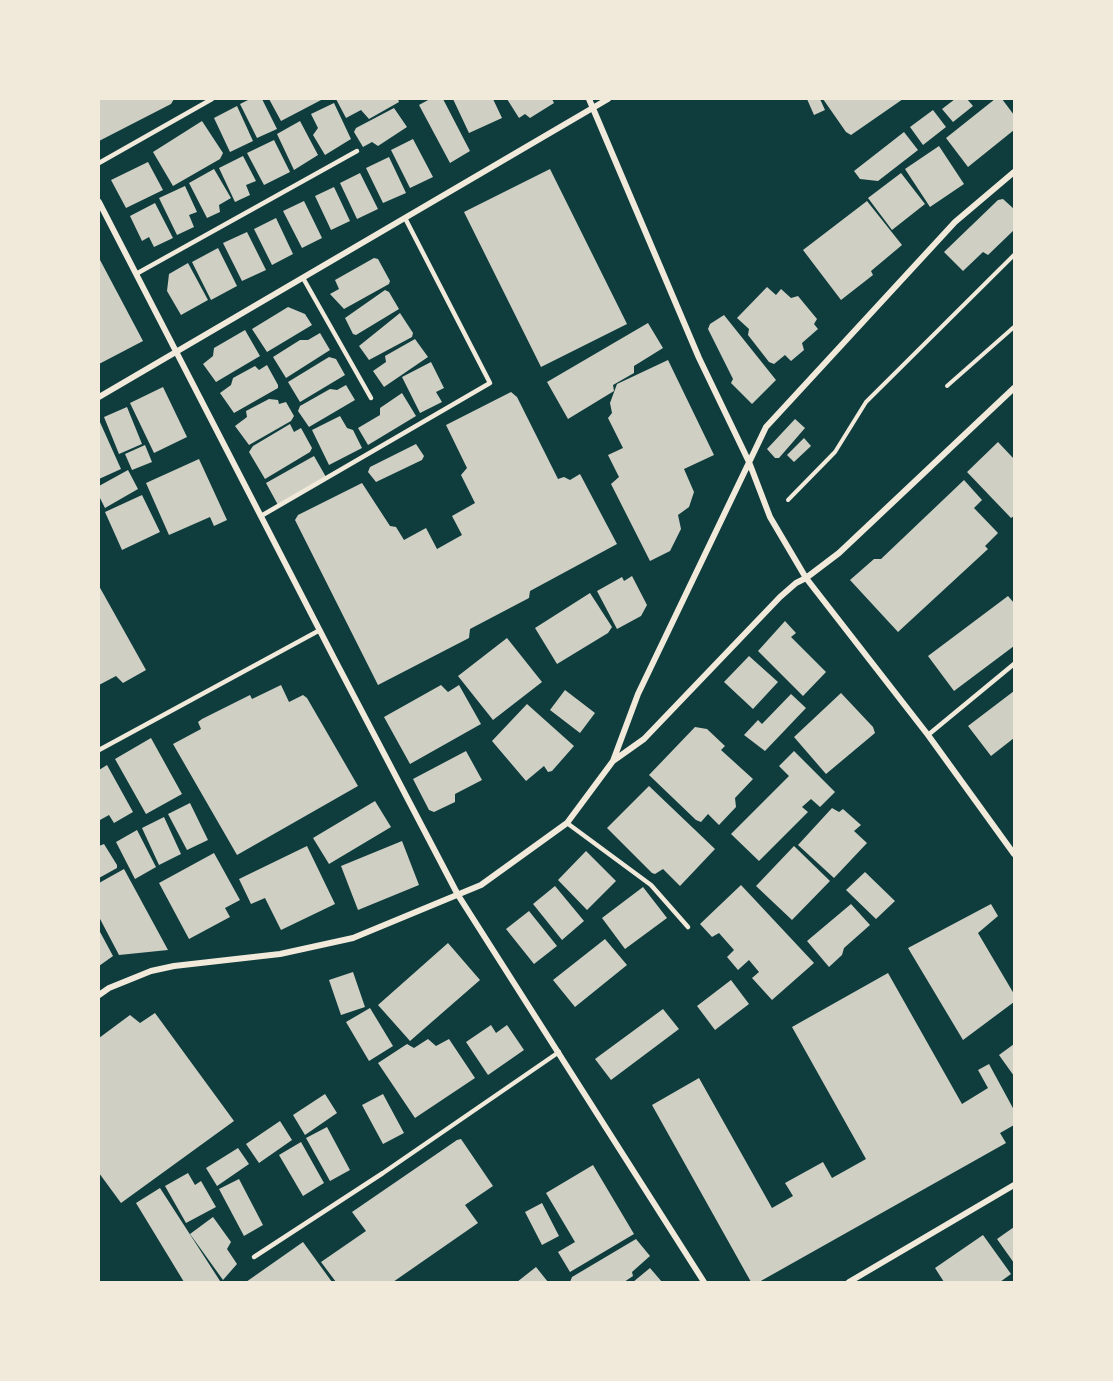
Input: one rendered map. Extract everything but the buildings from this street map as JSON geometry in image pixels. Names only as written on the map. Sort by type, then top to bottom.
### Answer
[{"type":"street","points":[[589,99],[699,358],[749,462],[770,517],[806,578],[928,735],[1014,854]]},
{"type":"street","points":[[99,397],[608,99]]},
{"type":"street","points":[[99,995],[109,988],[151,971],[280,954],[353,938],[481,885],[567,823],[613,761],[638,694],[766,427],[955,222],[1014,172]]},
{"type":"street","points":[[99,202],[458,895],[704,1282]]},
{"type":"street","points":[[613,761],[644,739],[780,597],[839,553],[1014,388]]},
{"type":"street","points":[[849,1282],[1014,1185]]},
{"type":"lane","points":[[99,163],[212,99]]},
{"type":"lane","points":[[136,274],[357,151]]},
{"type":"lane","points":[[261,516],[490,382],[405,218]]},
{"type":"lane","points":[[303,278],[371,398]]},
{"type":"lane","points":[[99,750],[320,630]]},
{"type":"lane","points":[[928,735],[1014,664]]},
{"type":"lane","points":[[567,823],[651,885],[688,927]]},
{"type":"lane","points":[[254,1257],[383,1173],[559,1052]]},
{"type":"path","points":[[770,517],[835,452],[866,402],[1014,255]]},
{"type":"path","points":[[947,386],[1014,327]]}]
